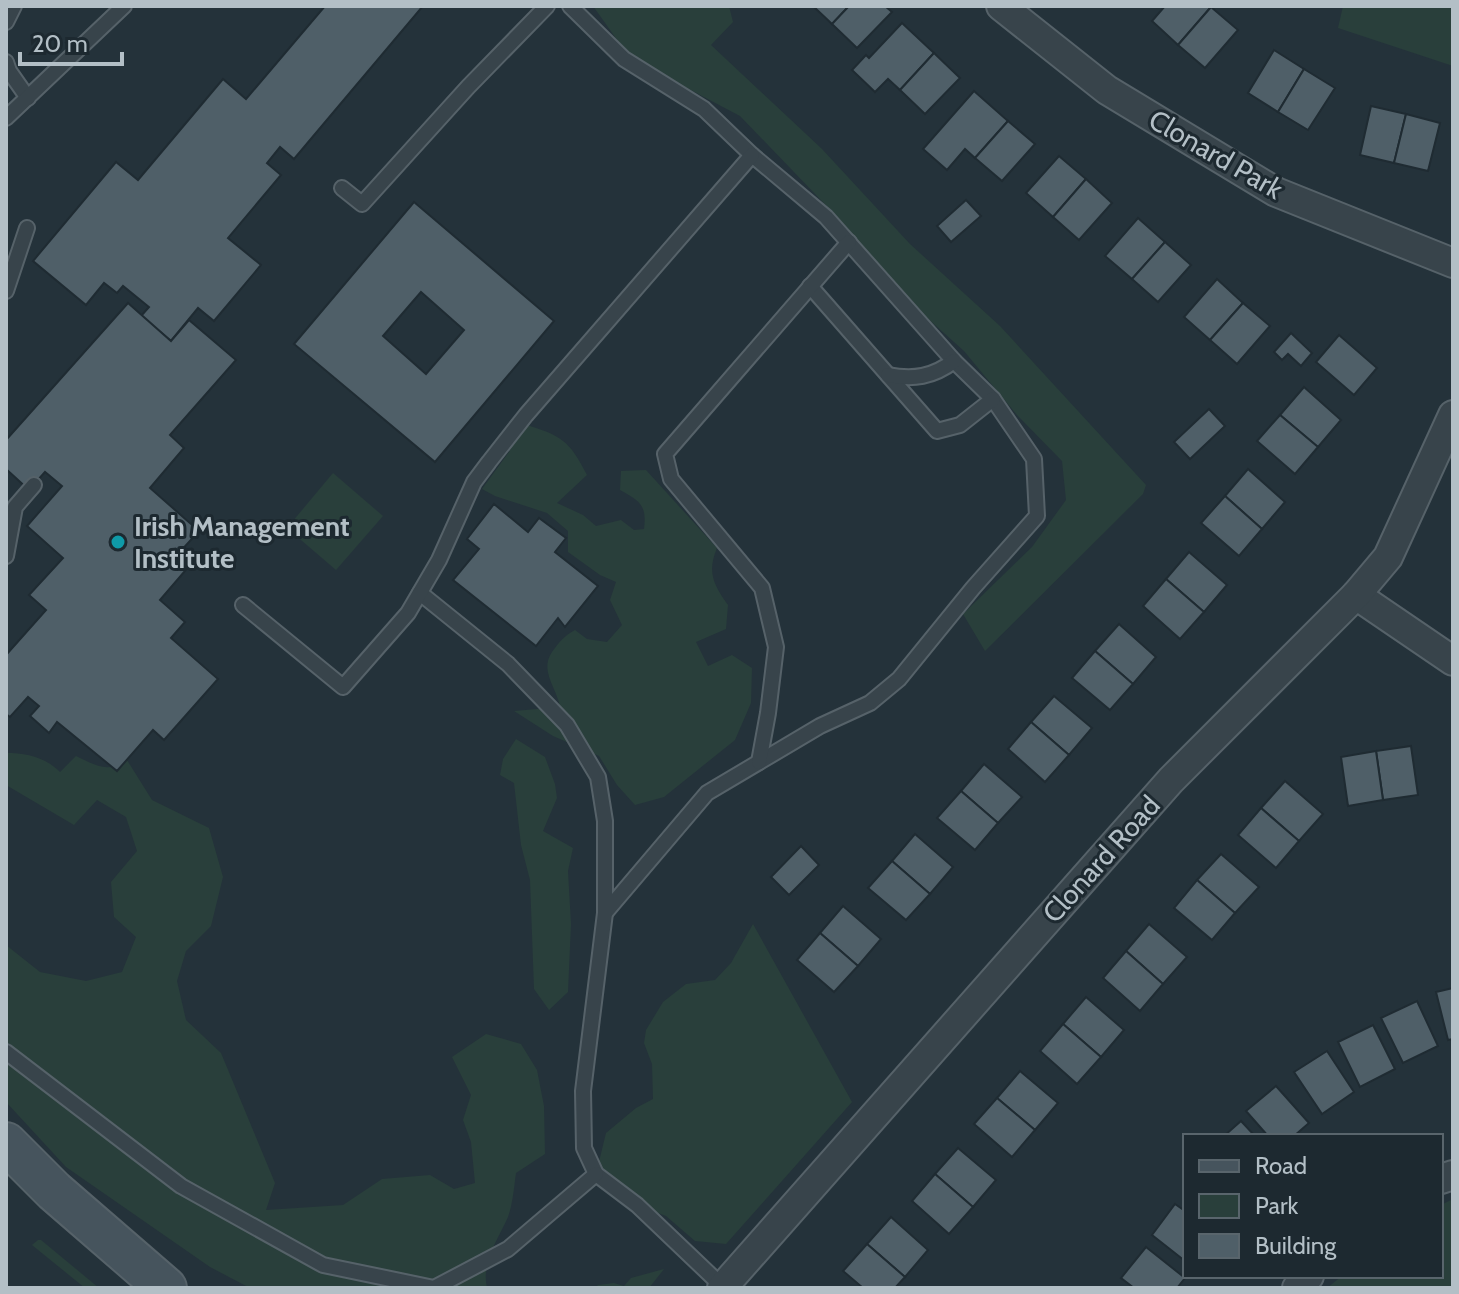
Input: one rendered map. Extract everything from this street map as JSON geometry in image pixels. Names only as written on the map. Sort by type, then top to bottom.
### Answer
[{"type":"main road","points":[[6,1143],[54,1191],[166,1288]]},
{"type":"street","name":"Clonard Park","points":[[1001,6],[1107,90],[1276,192],[1453,263]]},
{"type":"street","name":"Clonard Road","points":[[723,1287],[1171,780],[1356,595],[1388,557],[1453,415]]},
{"type":"street","points":[[1356,595],[1453,661]]},
{"type":"lane","points":[[6,22],[14,6]]},
{"type":"lane","points":[[6,118],[124,6]]},
{"type":"lane","points":[[342,188],[362,204],[468,87],[547,6]]},
{"type":"lane","points":[[570,6],[624,59],[704,109],[752,155],[826,217],[954,361],[993,399],[1034,459],[1037,516],[899,679],[870,703],[820,726],[707,793],[605,913]]},
{"type":"lane","points":[[6,62],[28,98]]},
{"type":"lane","points":[[243,605],[343,687],[408,613],[439,560],[474,482],[526,415],[752,155]]},
{"type":"lane","points":[[6,291],[27,228]]},
{"type":"lane","points":[[759,762],[776,647],[762,588],[671,479],[665,454],[849,242]]},
{"type":"lane","points":[[810,286],[937,431],[960,425],[993,399]]},
{"type":"lane","points":[[888,375],[908,379],[925,377],[954,361]]},
{"type":"lane","points":[[6,556],[15,507],[34,485]]},
{"type":"lane","points":[[420,593],[508,664],[567,725],[598,777],[605,821],[605,913],[583,1091],[584,1148],[596,1174],[637,1205],[723,1287]]},
{"type":"lane","points":[[6,1052],[181,1186],[323,1265],[434,1288],[508,1249],[596,1174]]},
{"type":"green space","points":[[593,6],[729,6],[733,22],[711,45],[822,149],[910,244],[1000,326],[1146,485],[1143,494],[985,651],[963,614],[1032,547],[1066,500],[1062,461],[1017,415],[964,351],[906,299],[841,221],[740,116],[630,58]]},
{"type":"green space","points":[[1343,6],[1453,6],[1453,66],[1338,28]]},
{"type":"green space","points":[[524,424],[563,441],[587,475],[557,503],[583,515],[596,526],[621,520],[634,530],[644,529],[641,505],[620,490],[621,471],[646,470],[717,548],[712,571],[715,584],[728,605],[726,629],[696,642],[708,666],[732,655],[752,668],[751,703],[735,740],[664,797],[635,805],[617,785],[599,756],[553,736],[514,711],[560,707],[547,666],[552,652],[565,637],[575,630],[587,639],[607,642],[622,625],[610,600],[616,582],[600,575],[568,552],[568,531],[547,513],[482,489],[509,452]]},
{"type":"green space","points":[[333,473],[383,516],[336,570],[287,528]]},
{"type":"green space","points":[[516,739],[545,757],[555,784],[557,798],[543,831],[573,848],[568,871],[571,924],[568,992],[549,1010],[534,989],[530,880],[521,845],[514,783],[500,775],[503,759]]},
{"type":"green space","points":[[6,753],[35,757],[60,772],[76,756],[108,767],[127,760],[152,800],[209,828],[223,877],[211,926],[186,951],[177,981],[186,1020],[221,1053],[275,1183],[266,1210],[343,1205],[382,1179],[430,1175],[454,1189],[475,1183],[471,1142],[463,1120],[471,1095],[452,1057],[486,1034],[521,1044],[537,1070],[544,1106],[545,1154],[516,1173],[508,1217],[488,1260],[487,1288],[250,1288],[210,1267],[66,1167],[6,1102],[6,945],[40,972],[86,981],[122,972],[136,937],[114,917],[111,882],[137,851],[126,817],[97,800],[74,825],[6,785]]},
{"type":"green space","points":[[753,924],[852,1102],[726,1244],[695,1241],[666,1216],[637,1205],[596,1174],[606,1133],[636,1108],[653,1099],[652,1064],[644,1043],[646,1030],[663,1002],[686,984],[715,980],[731,963]]},
{"type":"green space","points":[[1453,1199],[1453,1288],[1327,1288],[1340,1278],[1443,1278],[1443,1204]]},
{"type":"green space","points":[[38,1240],[99,1288],[85,1288],[32,1245]]},
{"type":"green space","points":[[664,1269],[649,1288],[595,1288],[614,1283],[624,1286],[631,1278]]},
{"type":"building","points":[[325,6],[423,6],[294,159],[280,147],[267,163],[281,175],[228,238],[261,265],[214,321],[198,308],[171,341],[141,316],[149,307],[123,286],[117,293],[104,283],[86,305],[33,261],[116,162],[138,180],[223,79],[246,99]]},
{"type":"building","points":[[813,6],[849,6],[832,24]]},
{"type":"building","points":[[849,6],[885,6],[892,12],[857,48],[832,24]]},
{"type":"building","points":[[1165,6],[1211,7],[1178,45],[1152,21]]},
{"type":"building","points":[[1211,7],[1238,30],[1205,68],[1178,45]]},
{"type":"building","points":[[902,23],[934,53],[900,90],[888,79],[875,92],[852,70],[866,55],[869,58]]},
{"type":"building","points":[[1274,50],[1304,69],[1278,112],[1248,93]]},
{"type":"building","points":[[934,53],[960,78],[925,114],[900,90]]},
{"type":"building","points":[[1304,69],[1335,88],[1308,130],[1278,112]]},
{"type":"building","points":[[974,91],[1008,121],[975,158],[965,149],[947,170],[923,149]]},
{"type":"building","points":[[1371,106],[1406,114],[1394,163],[1360,155]]},
{"type":"building","points":[[1406,114],[1440,123],[1428,171],[1394,163]]},
{"type":"building","points":[[1008,121],[1035,144],[1002,181],[975,158]]},
{"type":"building","points":[[1059,156],[1086,179],[1053,217],[1026,193]]},
{"type":"building","points":[[1086,179],[1112,203],[1079,240],[1053,217]]},
{"type":"building","points":[[966,200],[981,216],[951,242],[937,226]]},
{"type":"building","points":[[414,202],[554,321],[435,462],[294,344]],"holes":[[[421,292],[464,330],[426,374],[383,336]]]},
{"type":"building","points":[[1138,218],[1165,242],[1132,279],[1105,256]]},
{"type":"building","points":[[1165,242],[1191,265],[1158,302],[1132,279]]},
{"type":"building","points":[[1217,279],[1243,303],[1210,340],[1184,317]]},
{"type":"building","name":"Irish Management Institute","points":[[128,303],[171,341],[189,320],[236,360],[170,435],[184,448],[150,488],[199,531],[179,553],[191,564],[160,600],[185,622],[171,638],[218,679],[164,740],[153,730],[117,771],[57,722],[49,733],[30,716],[39,706],[28,697],[10,717],[6,714],[6,655],[46,610],[29,595],[63,558],[27,526],[62,486],[45,472],[29,490],[6,469],[6,440]]},
{"type":"building","points":[[1243,303],[1270,326],[1237,364],[1210,340]]},
{"type":"building","points":[[1291,333],[1312,353],[1301,366],[1288,354],[1282,360],[1274,352]]},
{"type":"building","points":[[1339,335],[1377,368],[1354,395],[1316,362]]},
{"type":"building","points":[[1304,387],[1341,420],[1318,447],[1280,415]]},
{"type":"building","points":[[1209,409],[1225,426],[1190,459],[1174,442]]},
{"type":"building","points":[[1280,415],[1318,447],[1295,474],[1257,441]]},
{"type":"building","points":[[1248,469],[1285,502],[1262,529],[1225,496]]},
{"type":"building","points":[[1225,496],[1262,529],[1239,556],[1201,523]]},
{"type":"building","points":[[494,504],[528,532],[539,518],[566,538],[555,552],[598,586],[565,627],[558,618],[536,646],[453,580],[479,549],[467,539]]},
{"type":"building","points":[[1189,552],[1227,585],[1204,612],[1166,579]]},
{"type":"building","points":[[1166,579],[1204,612],[1180,639],[1143,606]]},
{"type":"building","points":[[1119,624],[1156,657],[1133,684],[1095,651]]},
{"type":"building","points":[[1095,651],[1133,684],[1110,710],[1072,678]]},
{"type":"building","points":[[1054,696],[1092,728],[1069,755],[1031,722]]},
{"type":"building","points":[[1031,722],[1069,755],[1045,782],[1008,749]]},
{"type":"building","points":[[1411,746],[1418,795],[1383,800],[1376,751]]},
{"type":"building","points":[[1376,751],[1383,800],[1348,806],[1341,757]]},
{"type":"building","points":[[984,764],[1022,797],[998,823],[961,791]]},
{"type":"building","points":[[1285,781],[1323,814],[1299,841],[1261,808]]},
{"type":"building","points":[[961,791],[998,823],[975,850],[937,818]]},
{"type":"building","points":[[1261,808],[1299,841],[1276,868],[1238,835]]},
{"type":"building","points":[[915,834],[953,867],[930,894],[892,861]]},
{"type":"building","points":[[801,846],[819,865],[789,895],[771,877]]},
{"type":"building","points":[[1221,854],[1259,887],[1235,913],[1197,880]]},
{"type":"building","points":[[892,861],[930,894],[906,920],[868,888]]},
{"type":"building","points":[[1197,880],[1235,913],[1212,940],[1174,908]]},
{"type":"building","points":[[843,906],[881,939],[858,966],[820,933]]},
{"type":"building","points":[[1149,924],[1187,957],[1163,984],[1126,951]]},
{"type":"building","points":[[820,933],[858,966],[834,992],[797,960]]},
{"type":"building","points":[[1126,951],[1163,984],[1140,1011],[1103,978]]},
{"type":"building","points":[[1453,988],[1453,1039],[1448,1040],[1436,992]]},
{"type":"building","points":[[1086,997],[1124,1030],[1101,1057],[1063,1024]]},
{"type":"building","points":[[1417,1001],[1438,1046],[1403,1063],[1381,1018]]},
{"type":"building","points":[[1063,1024],[1101,1057],[1077,1084],[1040,1051]]},
{"type":"building","points":[[1373,1025],[1395,1069],[1360,1087],[1338,1042]]},
{"type":"building","points":[[1327,1051],[1354,1092],[1322,1114],[1294,1072]]},
{"type":"building","points":[[1020,1071],[1058,1103],[1035,1130],[997,1098]]},
{"type":"building","points":[[1276,1086],[1309,1123],[1296,1134],[1266,1134],[1246,1111]]},
{"type":"building","points":[[997,1098],[1035,1130],[1012,1157],[974,1124]]},
{"type":"building","points":[[1241,1121],[1253,1134],[1226,1134]]},
{"type":"building","points":[[958,1148],[996,1180],[973,1207],[935,1174]]},
{"type":"building","points":[[935,1174],[973,1207],[949,1234],[912,1201]]},
{"type":"building","points":[[1175,1204],[1183,1210],[1183,1259],[1152,1235]]},
{"type":"building","points":[[891,1217],[928,1250],[905,1277],[867,1244]]},
{"type":"building","points":[[867,1244],[905,1277],[895,1288],[863,1288],[843,1271]]},
{"type":"building","points":[[1146,1247],[1185,1278],[1177,1288],[1134,1288],[1121,1278]]},
{"type":"place","name":"Irish Management Institute","points":[[118,542]]}]
